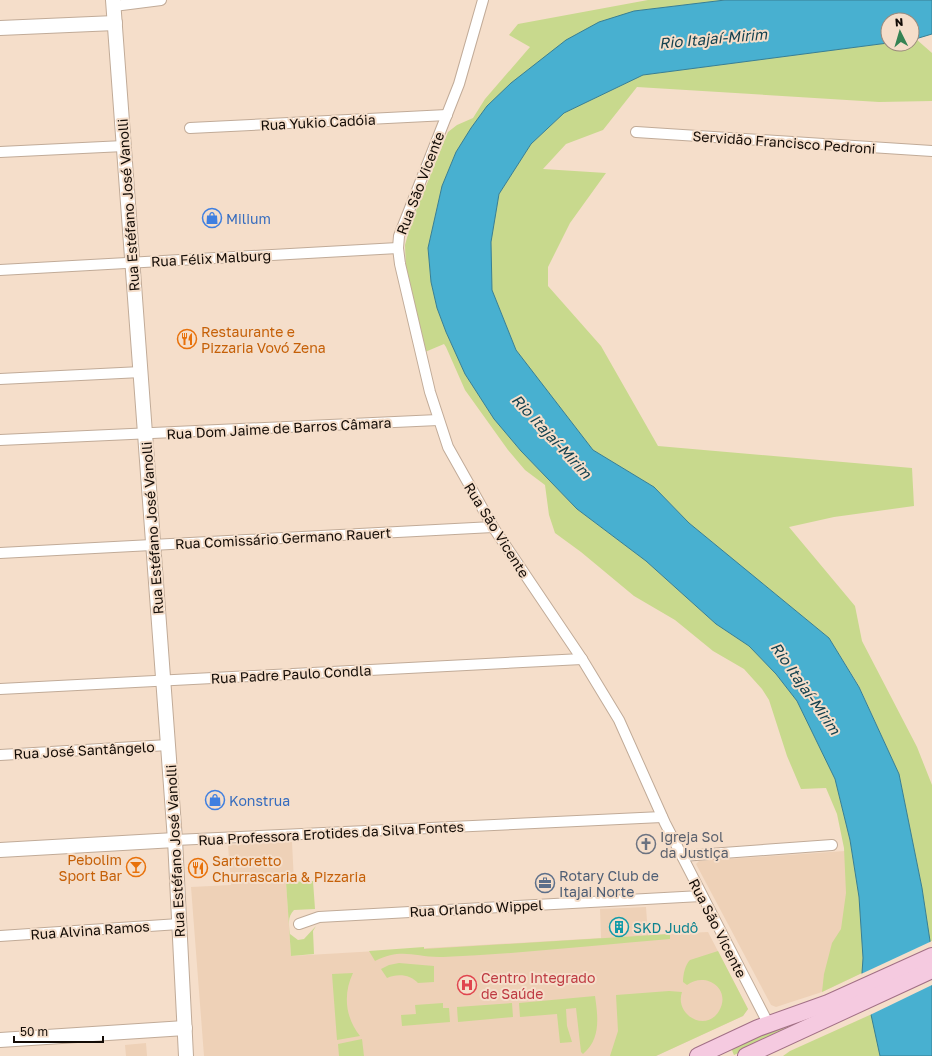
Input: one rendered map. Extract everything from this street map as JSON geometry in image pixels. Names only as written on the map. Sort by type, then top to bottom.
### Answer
[{"type":"main road","name":"Rua Estéfano José Vanolli","points":[[114,3],[175,840],[186,1056]]},
{"type":"main road","points":[[0,28],[115,22]]},
{"type":"main road","name":"Rua Professora Erotides da Silva Fontes","points":[[0,850],[175,840]]},
{"type":"main road","points":[[746,1056],[764,1052],[831,1010],[932,956]]},
{"type":"main road","points":[[698,1056],[769,1025],[831,1010],[932,970]]},
{"type":"main road","points":[[0,1040],[184,1028]]},
{"type":"street","points":[[114,3],[161,0]]},
{"type":"street","name":"Rua São Vicente","points":[[483,0],[464,69],[399,236],[398,248],[420,351],[438,420],[448,446],[493,528],[582,659],[619,720],[662,817],[769,1025]]},
{"type":"street","name":"Rua Yukio Cadóia","points":[[190,128],[447,115]]},
{"type":"street","name":"Servidão Francisco Pedroni","points":[[636,132],[932,151]]},
{"type":"street","points":[[0,152],[124,146]]},
{"type":"street","name":"Rua Félix Malburg","points":[[0,270],[398,248]]},
{"type":"street","points":[[0,379],[141,372]]},
{"type":"street","name":"Rua Dom Jaime de Barros Câmara","points":[[0,440],[438,420]]},
{"type":"street","name":"Rua Comissário Germano Rauert","points":[[0,553],[493,528]]},
{"type":"street","name":"Rua Padre Paulo Condla","points":[[0,688],[582,659]]},
{"type":"street","name":"Rua José Santângelo","points":[[0,755],[168,745]]},
{"type":"street","name":"Rua Professora Erotides da Silva Fontes","points":[[175,840],[662,817]]},
{"type":"street","points":[[682,856],[832,845]]},
{"type":"street","name":"Rua Orlando Wippel","points":[[299,924],[318,917],[702,896]]},
{"type":"street","name":"Rua Alvina Ramos","points":[[0,936],[179,924]]},
{"type":"shaded area","name":"Centro Integrado de Saúde","points":[[292,842],[294,882],[286,882],[291,956],[601,938],[600,909],[646,907],[648,935],[708,932],[748,1009],[743,1016],[656,1056],[204,1056],[191,887],[231,885],[228,845]]},
{"type":"shaded area","points":[[845,851],[881,964],[822,992],[776,1007],[771,1005],[696,864],[699,861]]},
{"type":"shaded area","points":[[146,1043],[147,1056],[126,1056],[125,1045]]},
{"type":"green space","points":[[648,0],[725,0],[634,11],[487,106],[456,152],[442,186],[428,248],[431,282],[437,308],[465,374],[494,419],[521,451],[577,509],[646,561],[716,624],[749,646],[776,674],[797,701],[835,779],[850,840],[859,897],[863,958],[862,973],[822,992],[824,974],[832,943],[841,929],[846,893],[844,848],[837,814],[826,788],[801,789],[787,756],[769,700],[762,689],[744,669],[713,651],[675,620],[634,596],[581,552],[555,533],[549,515],[545,485],[525,470],[508,450],[465,390],[444,344],[425,352],[406,270],[405,245],[411,223],[448,132],[457,125],[473,118],[485,99],[530,47],[509,35],[518,24]]},
{"type":"green space","points":[[920,42],[932,53],[932,101],[879,102],[637,87],[603,130],[566,144],[543,169],[606,173],[570,223],[548,267],[548,286],[601,346],[658,446],[912,468],[914,506],[834,517],[789,527],[855,606],[862,641],[917,747],[932,785],[932,941],[930,942],[922,888],[899,774],[859,686],[829,638],[689,523],[654,487],[593,450],[516,350],[492,290],[491,242],[499,194],[531,144],[564,113],[643,75],[880,44],[880,52],[920,52]]},
{"type":"green space","points":[[313,881],[315,909],[294,910],[290,915],[289,924],[290,934],[298,940],[304,939],[316,926],[313,931],[314,954],[291,956],[286,882]]},
{"type":"green space","points":[[670,934],[670,939],[471,956],[433,957],[401,954],[385,957],[375,961],[369,951],[424,947],[424,949]]},
{"type":"green space","points":[[718,951],[748,1009],[743,1016],[656,1056],[610,1056],[618,1031],[616,995],[669,991],[682,992],[681,1000],[683,1008],[687,1014],[699,1021],[707,1021],[713,1017],[719,1011],[722,1003],[720,989],[709,981],[694,981],[687,985],[683,982],[683,979],[686,967],[690,960]]},
{"type":"green space","points":[[399,963],[434,966],[434,982],[418,983],[412,978],[400,975],[387,978],[381,969],[389,965]]},
{"type":"green space","points":[[353,973],[348,989],[347,1005],[351,1021],[360,1036],[337,1040],[332,974]]},
{"type":"green space","points":[[595,996],[597,1027],[593,1042],[583,1054],[581,1052],[576,1008],[566,1009],[567,1026],[572,1042],[560,1043],[557,1014],[520,1017],[519,1003]]},
{"type":"green space","points":[[443,1003],[443,1008],[449,1008],[450,1022],[402,1026],[401,1015],[416,1014],[415,1005]]},
{"type":"green space","points":[[512,1003],[513,1017],[458,1022],[457,1007]]},
{"type":"green space","points":[[830,1011],[734,1055],[731,1048],[759,1035]]},
{"type":"green space","points":[[872,1014],[880,1056],[783,1056],[790,1051]]},
{"type":"green space","points":[[362,1039],[364,1056],[339,1056],[338,1044]]},
{"type":"water","name":"Rio Itajaí-Mirim","points":[[725,0],[932,0],[932,34],[920,38],[920,12],[880,12],[880,44],[643,75],[564,113],[531,144],[499,194],[491,242],[492,290],[516,350],[593,450],[654,487],[689,523],[829,638],[859,687],[899,774],[922,888],[932,954],[932,1056],[880,1056],[862,973],[863,958],[859,897],[850,840],[835,779],[797,701],[776,674],[749,646],[716,624],[646,561],[577,509],[521,451],[494,419],[465,374],[437,308],[431,282],[428,248],[442,186],[456,152],[471,128],[487,106],[511,83],[566,40],[599,22],[634,11]]},
{"type":"pier","points":[[932,941],[932,985],[870,1015],[861,974]]},
{"type":"place","name":"Milium","points":[[212,218]]},
{"type":"place","name":"Restaurante e Pizzaria Vovó Zena","points":[[187,339]]},
{"type":"place","name":"Konstrua","points":[[215,800]]},
{"type":"place","name":"Igreja Sol da Justiça","points":[[646,844]]},
{"type":"place","name":"Pebolim Sport Bar","points":[[136,867]]},
{"type":"place","name":"Sartoretto Churrascaria & Pizzaria","points":[[198,868]]},
{"type":"place","name":"Rotary Club de Itajai Norte","points":[[545,883]]},
{"type":"place","name":"SKD Judô","points":[[619,927]]},
{"type":"place","name":"Centro Integrado de Saúde","points":[[467,985]]}]
